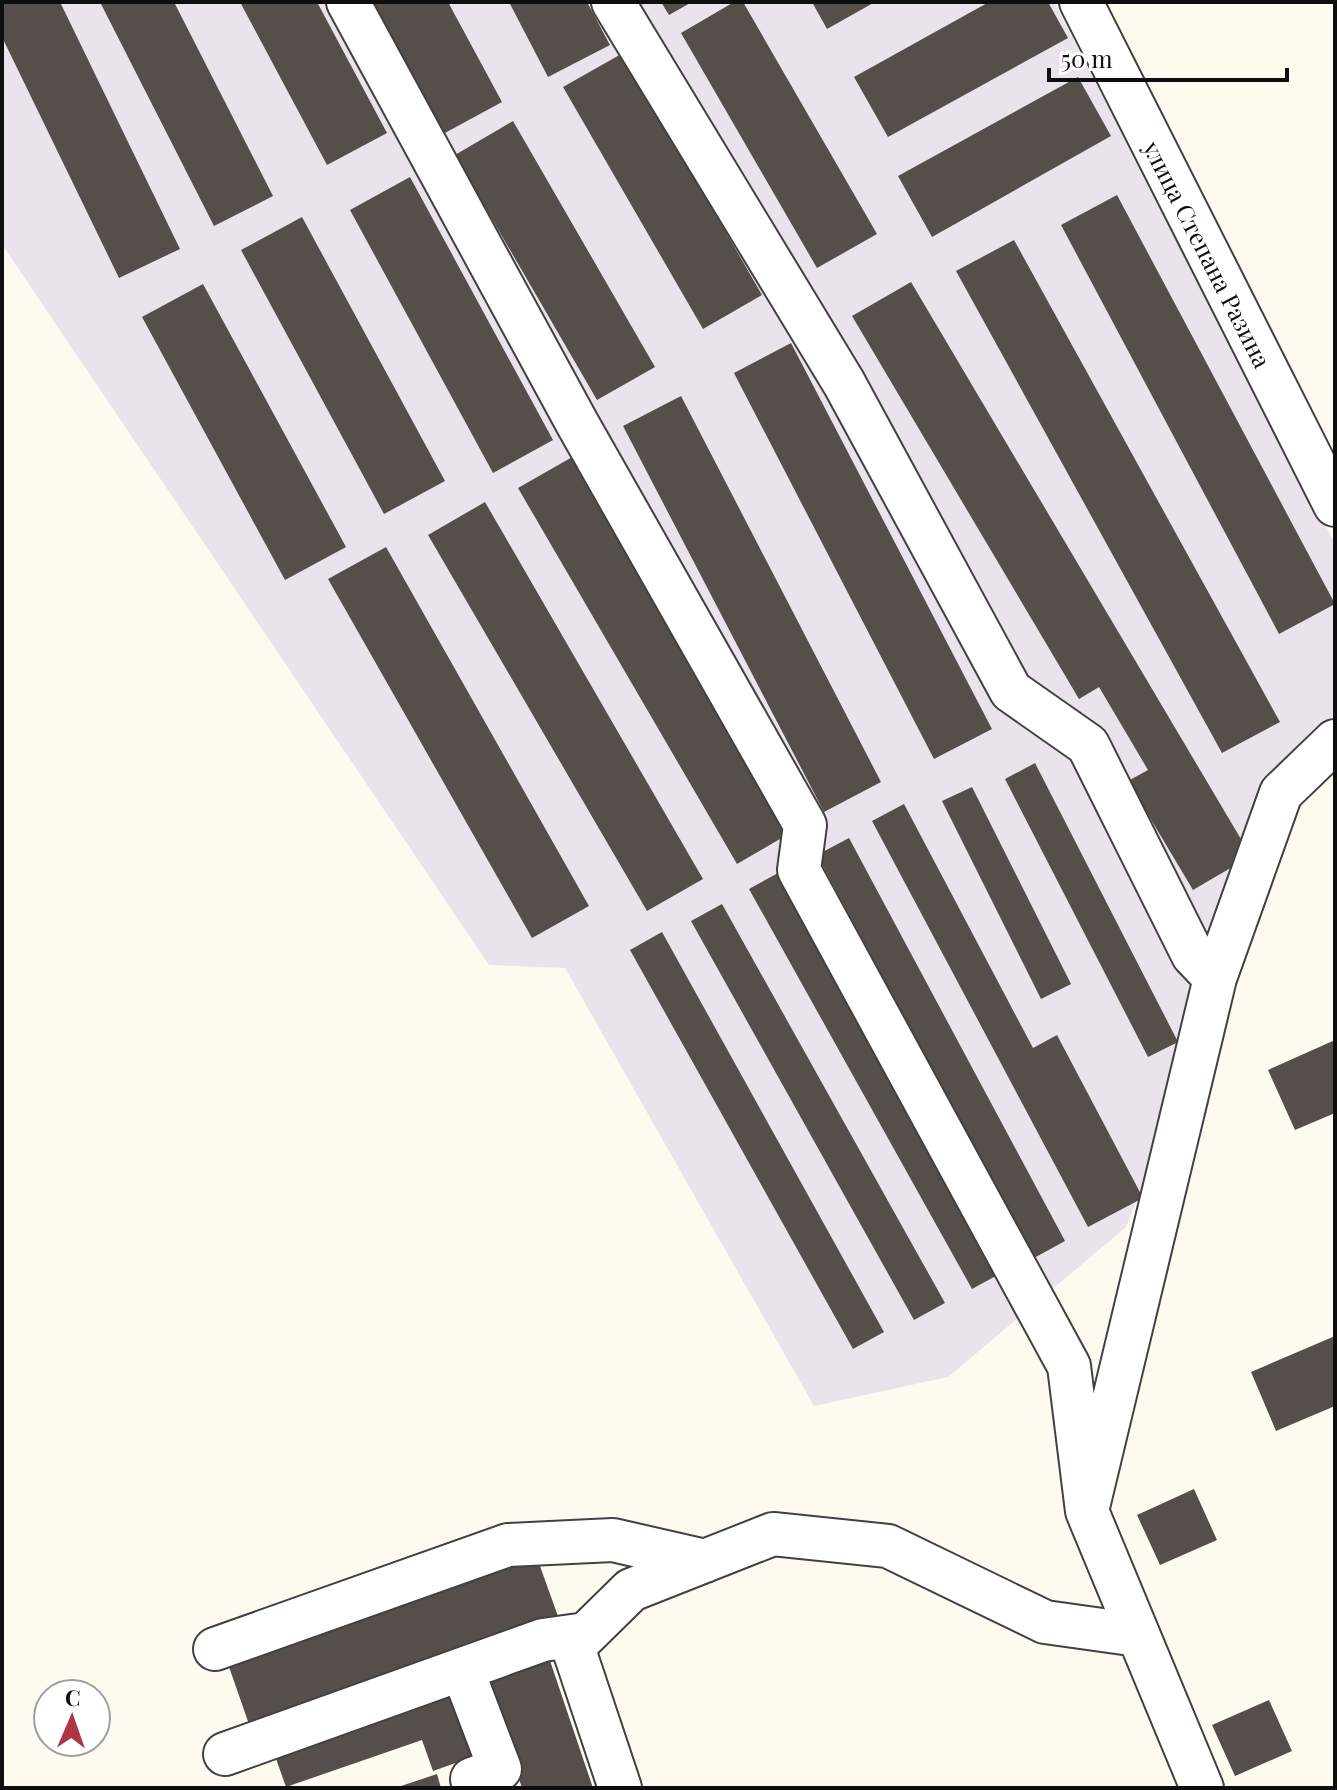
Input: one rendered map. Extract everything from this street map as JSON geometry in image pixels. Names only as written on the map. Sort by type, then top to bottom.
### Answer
[{"type":"street","points":[[348,2],[577,423],[805,825],[799,870],[1069,1366],[1087,1511],[1202,1788]]},
{"type":"street","points":[[613,2],[844,383],[1011,691],[1088,745],[1193,955],[1215,978]]},
{"type":"street","name":"улица Степана Разина","points":[[1081,2],[1335,505]]},
{"type":"street","points":[[1087,1511],[1215,978],[1281,793],[1335,741]]},
{"type":"street","points":[[620,1788],[573,1647],[631,1590],[773,1534],[888,1546],[1045,1622],[1138,1635]]},
{"type":"street","points":[[215,1649],[508,1545],[613,1540],[705,1561]]},
{"type":"street","points":[[225,1754],[543,1640],[586,1634]]},
{"type":"street","points":[[462,1669],[500,1769],[472,1779],[475,1788]]},
{"type":"shaded area","points":[[2,2],[1054,2],[1335,544],[1335,742],[1271,836],[1185,1081],[1126,1227],[948,1377],[814,1406],[565,968],[489,965],[3,246]]},
{"type":"building","points":[[2,2],[60,2],[180,249],[119,278],[2,37]]},
{"type":"building","points":[[100,2],[174,2],[273,196],[214,226]]},
{"type":"building","points":[[240,2],[317,2],[387,133],[327,165]]},
{"type":"building","points":[[371,2],[448,2],[502,102],[443,134]]},
{"type":"building","points":[[509,2],[587,2],[610,45],[548,77]]},
{"type":"building","points":[[661,2],[692,2],[669,15]]},
{"type":"building","points":[[734,2],[743,2],[877,234],[817,268],[681,33]]},
{"type":"building","points":[[812,2],[875,2],[827,29]]},
{"type":"building","points":[[989,2],[1048,2],[1068,38],[888,137],[854,77]]},
{"type":"building","points":[[623,53],[762,295],[703,329],[563,87]]},
{"type":"building","points":[[1078,77],[1111,136],[932,237],[898,176]]},
{"type":"building","points":[[513,121],[655,367],[597,400],[455,155]]},
{"type":"building","points":[[410,177],[553,440],[493,473],[350,210]]},
{"type":"building","points":[[1117,195],[1335,604],[1279,634],[1061,225]]},
{"type":"building","points":[[302,217],[445,481],[384,514],[241,250]]},
{"type":"building","points":[[1014,240],[1280,722],[1222,753],[956,271]]},
{"type":"building","points":[[911,282],[1251,856],[1193,890],[1128,781],[1148,770],[1099,687],[1079,699],[852,316]]},
{"type":"building","points":[[203,284],[346,547],[285,580],[142,317]]},
{"type":"building","points":[[791,343],[992,729],[934,759],[734,373]]},
{"type":"building","points":[[681,396],[881,782],[824,812],[623,426]]},
{"type":"building","points":[[574,456],[792,832],[737,864],[518,488]]},
{"type":"building","points":[[485,502],[703,879],[647,911],[428,535]]},
{"type":"building","points":[[386,547],[589,906],[532,938],[328,579]]},
{"type":"building","points":[[1035,763],[1178,1042],[1148,1057],[1005,779]]},
{"type":"building","points":[[972,787],[1071,984],[1041,999],[942,801]]},
{"type":"building","points":[[904,804],[1033,1048],[1057,1035],[1143,1198],[1088,1227],[872,821]]},
{"type":"building","points":[[849,838],[1065,1241],[1034,1258],[817,855]]},
{"type":"building","points":[[780,872],[1003,1272],[972,1289],[749,889]]},
{"type":"building","points":[[722,904],[945,1303],[914,1320],[691,921]]},
{"type":"building","points":[[662,932],[884,1332],[853,1349],[630,950]]},
{"type":"building","points":[[1335,1040],[1335,1113],[1295,1130],[1268,1070]]},
{"type":"building","points":[[1335,1336],[1335,1406],[1276,1431],[1251,1372]]},
{"type":"building","points":[[1194,1489],[1217,1540],[1160,1565],[1137,1515]]},
{"type":"building","points":[[536,1555],[559,1619],[250,1727],[228,1664]]},
{"type":"building","points":[[543,1640],[593,1788],[522,1788],[480,1662]]},
{"type":"building","points":[[459,1691],[481,1754],[433,1771],[422,1740],[286,1787],[275,1756]]},
{"type":"building","points":[[1269,1700],[1292,1751],[1235,1776],[1212,1725]]},
{"type":"building","points":[[437,1774],[441,1788],[398,1788],[398,1787]]}]
